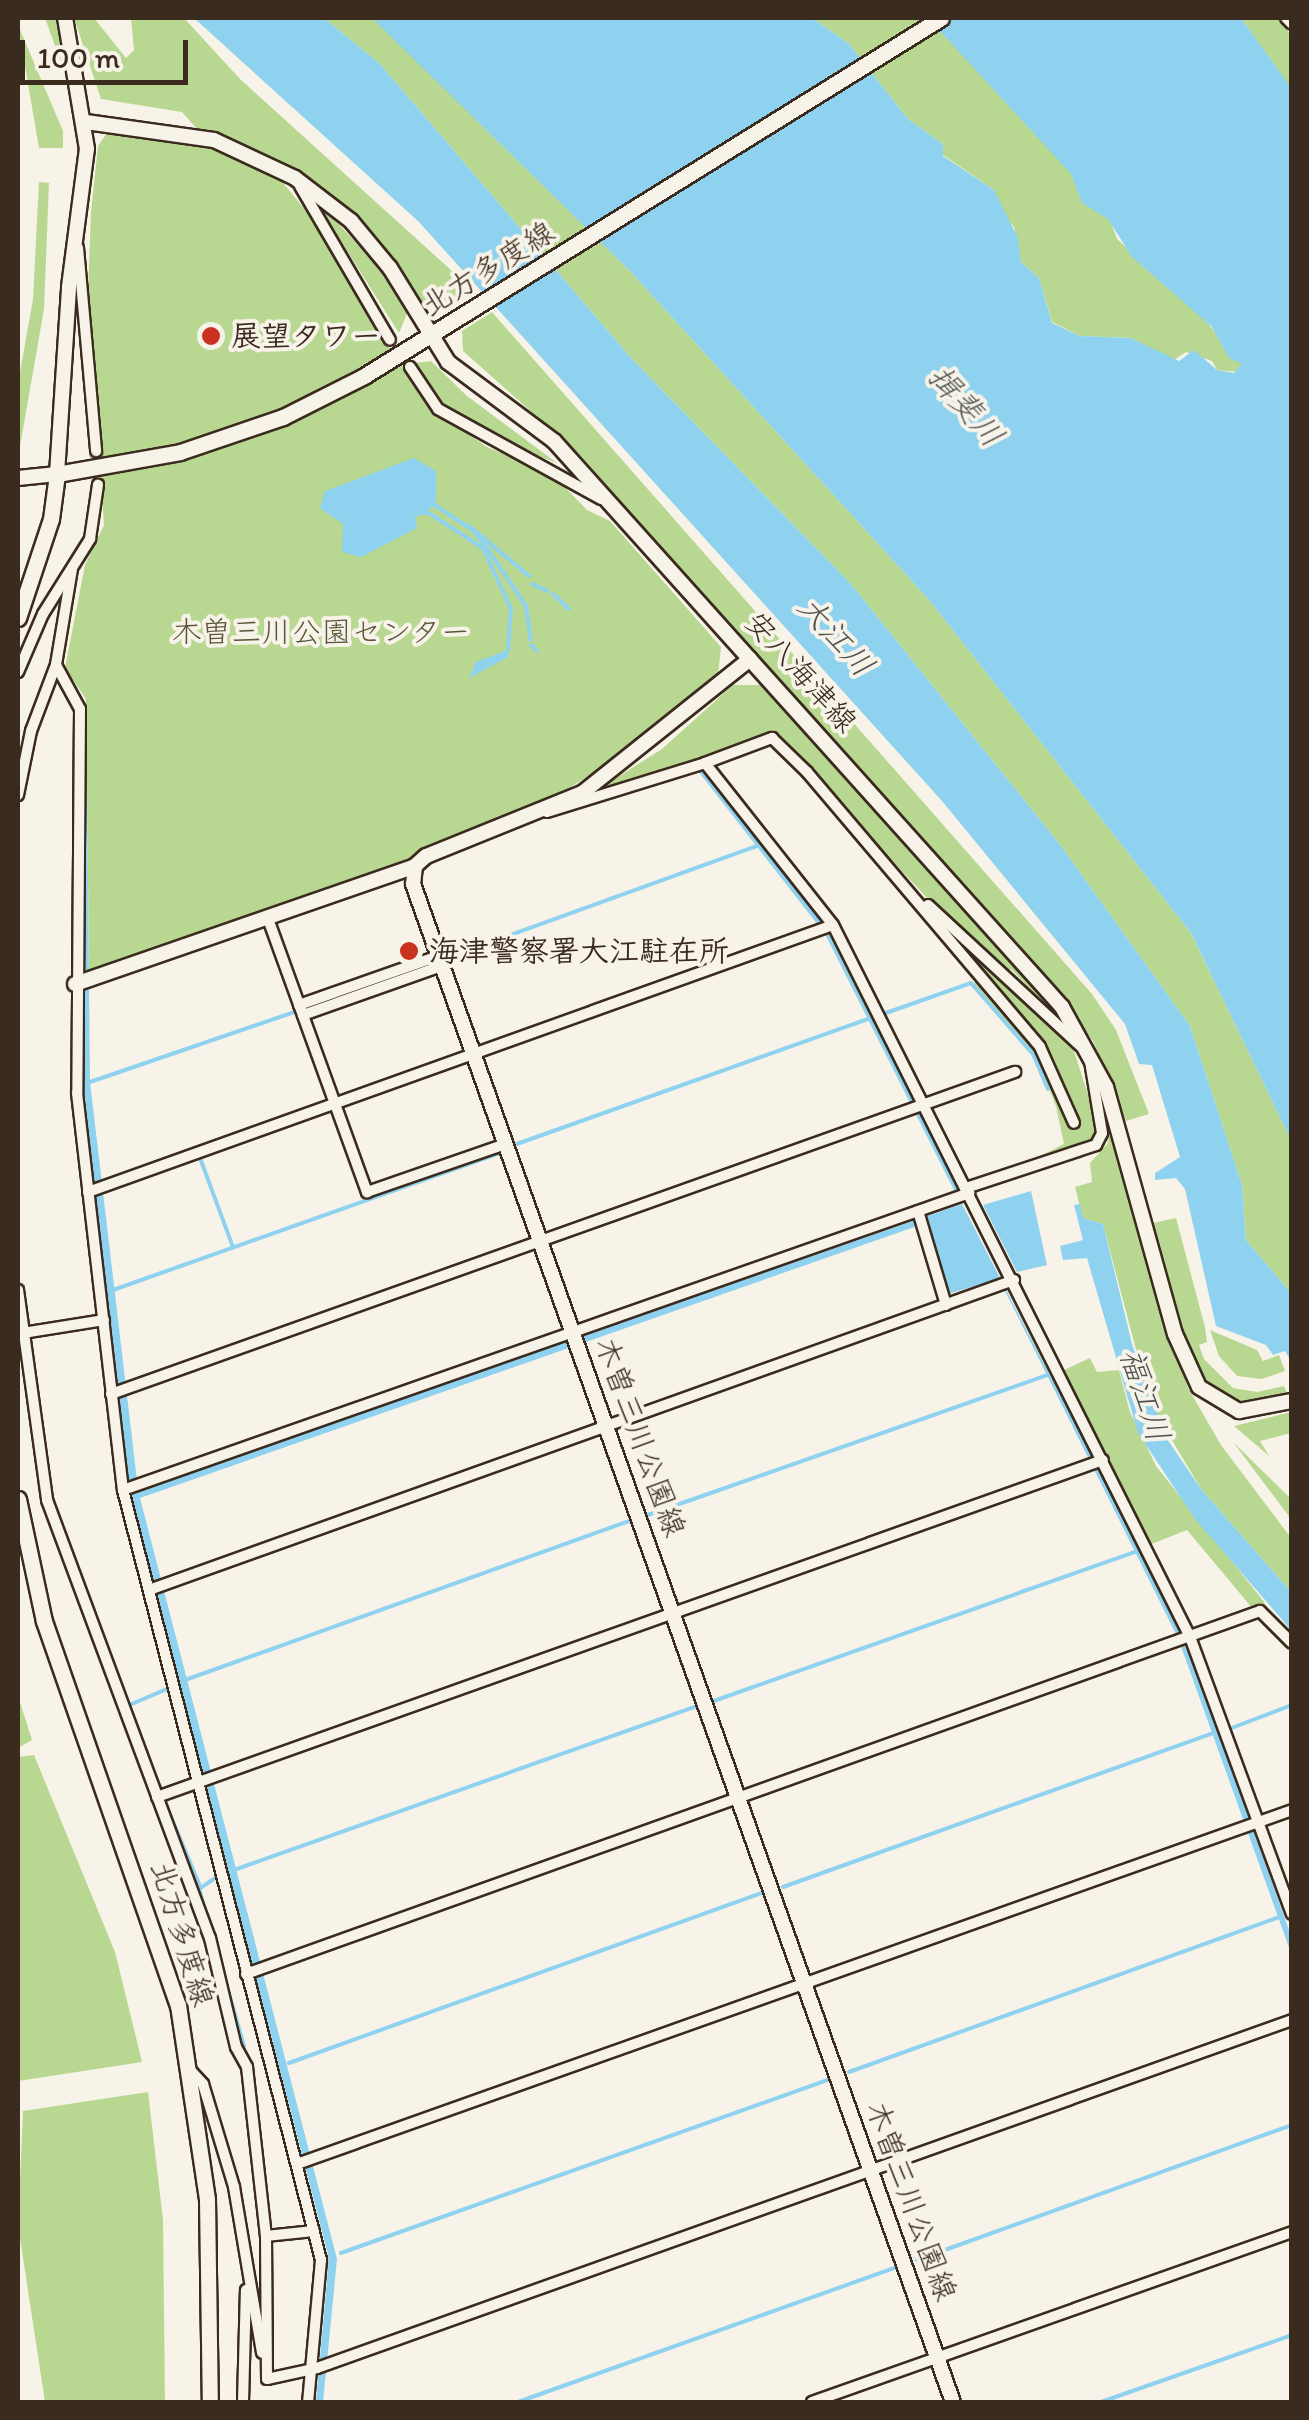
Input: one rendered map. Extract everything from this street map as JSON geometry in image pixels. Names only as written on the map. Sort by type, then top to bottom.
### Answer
[{"type":"main road","points":[[18,618],[51,519],[68,287],[78,244],[86,122],[65,18]]},
{"type":"main road","name":"北方多度線","points":[[57,474],[180,452],[283,417],[432,337],[941,18]]},
{"type":"main road","name":"安八海津線","points":[[86,122],[214,140],[295,178],[370,242],[432,337],[471,384],[554,441],[1062,1007],[1091,1052],[1120,1128],[1175,1334],[1199,1387],[1239,1411],[1292,1402]]},
{"type":"main road","points":[[20,478],[57,474]]},
{"type":"main road","points":[[82,981],[415,866],[546,812],[634,757],[750,658]]},
{"type":"main road","name":"木曽三川公園線","points":[[415,866],[413,884],[472,1055],[954,2402]]},
{"type":"main road","name":"北方多度線","points":[[18,1498],[44,1621],[147,1903],[192,2070],[207,2199],[210,2402]]},
{"type":"street","points":[[1286,18],[1292,24]]},
{"type":"street","points":[[295,178],[390,340]]},
{"type":"street","points":[[78,244],[96,452]]},
{"type":"street","points":[[410,366],[438,410],[612,503]]},
{"type":"street","points":[[18,672],[90,539],[98,485]]},
{"type":"street","points":[[18,795],[31,731],[56,665],[72,569]]},
{"type":"street","points":[[56,665],[80,709],[82,981],[76,1092],[104,1320],[130,1488],[302,2162],[321,2260],[314,2370],[308,2402]]},
{"type":"street","points":[[546,812],[772,738],[906,885],[1040,1048],[1074,1124]]},
{"type":"street","points":[[705,763],[828,927],[919,1106],[967,1190],[1007,1283],[1185,1639],[1253,1824],[1292,1914]]},
{"type":"street","points":[[130,1488],[575,1339],[918,1218],[967,1190],[1096,1145],[1102,1133],[1091,1052],[906,885]]},
{"type":"street","points":[[267,916],[368,1192],[506,1144]]},
{"type":"street","points":[[89,1192],[828,927]]},
{"type":"street","points":[[301,1010],[440,961]]},
{"type":"street","points":[[118,1392],[1015,1072]]},
{"type":"street","points":[[918,1218],[946,1305]]},
{"type":"street","points":[[154,1588],[1007,1283]]},
{"type":"street","points":[[18,1290],[47,1500],[210,1938],[236,2047],[247,2067],[266,2236],[268,2379]]},
{"type":"street","points":[[23,1332],[104,1320]]},
{"type":"street","points":[[157,1796],[1097,1462]]},
{"type":"street","points":[[252,1971],[1260,1611],[1292,1642]]},
{"type":"street","points":[[302,2162],[1292,1810]]},
{"type":"street","points":[[268,2379],[314,2370],[1292,2020]]},
{"type":"street","points":[[192,2070],[203,2084],[234,2187],[268,2379]]},
{"type":"street","points":[[266,2236],[314,2230]]},
{"type":"street","points":[[812,2402],[1292,2232]]},
{"type":"street","points":[[243,2402],[246,2269]]},
{"type":"green space","points":[[45,18],[57,18],[69,76],[66,76]]},
{"type":"green space","points":[[74,18],[94,18],[126,58],[134,50],[131,18],[184,18],[240,79],[473,290],[446,307],[419,302],[377,237],[295,168],[197,129],[182,112],[101,99]]},
{"type":"green space","points":[[324,18],[372,18],[382,25],[629,270],[930,601],[1191,933],[1291,1140],[1291,1293],[1246,1240],[1242,1185],[1190,1026],[1061,846],[851,584],[631,358],[380,64]]},
{"type":"green space","points":[[812,18],[1038,18],[1117,239],[1199,313],[1242,364],[1239,372],[1217,370],[1212,361],[1186,352],[1174,360],[1131,338],[1080,336],[1052,322],[1039,278],[1021,262],[1014,227],[999,211],[994,190],[943,155],[943,144],[908,119],[848,43]]},
{"type":"green space","points":[[1241,18],[1278,18],[1291,36],[1291,89]]},
{"type":"green space","points":[[18,25],[63,131],[63,148],[39,148]]},
{"type":"green space","name":"木曽三川公園センター","points":[[120,130],[216,145],[275,173],[334,245],[379,333],[434,411],[487,447],[552,474],[587,510],[610,521],[721,647],[718,675],[657,731],[548,802],[396,865],[89,974],[87,784],[81,781],[86,699],[65,668],[85,565],[104,525],[88,293],[91,212],[98,146],[107,133]]},
{"type":"green space","points":[[39,182],[49,183],[44,309],[18,458],[18,383],[33,299]]},
{"type":"green space","points":[[313,197],[384,272],[408,311],[399,333]]},
{"type":"green space","points":[[492,312],[1092,994],[1116,1030],[1149,1114],[1126,1121],[1093,1041],[1066,1004],[579,454],[463,351],[462,331]]},
{"type":"green space","points":[[431,361],[467,396],[557,463],[502,442],[443,406],[414,363]]},
{"type":"green space","points":[[733,685],[765,685],[1048,999],[1074,1036],[1011,969],[1006,973],[943,915],[773,733],[583,799],[662,749]]},
{"type":"green space","points":[[939,921],[1073,1048],[1099,1129],[1092,1140],[1021,1166],[1064,1144],[1056,1106],[1034,1053],[974,986],[976,975],[1046,1063],[1078,1124],[1047,1051]]},
{"type":"green space","points":[[1094,1073],[1188,1388],[1221,1445],[1291,1538],[1291,1592],[1201,1489],[1150,1403],[1103,1224],[1083,1218],[1075,1187],[1092,1182],[1090,1163],[1108,1143]]},
{"type":"green space","points":[[1176,1218],[1205,1327],[1207,1342],[1199,1345],[1204,1359],[1233,1388],[1257,1392],[1284,1386],[1288,1396],[1243,1403],[1201,1378],[1180,1333],[1153,1223]]},
{"type":"green space","points":[[1210,1330],[1257,1350],[1263,1361],[1279,1355],[1285,1371],[1262,1379],[1237,1376],[1219,1356]]},
{"type":"green space","points":[[1090,1358],[1097,1372],[1119,1370],[1130,1412],[1156,1466],[1265,1603],[1253,1609],[1187,1530],[1149,1545],[1062,1371]]},
{"type":"green space","points":[[1291,1412],[1291,1433],[1260,1441],[1269,1456],[1234,1426]]},
{"type":"green space","points":[[1233,1442],[1291,1499],[1291,1519]]},
{"type":"green space","points":[[18,1696],[32,1740],[18,1748]]},
{"type":"green space","points":[[34,1755],[115,1952],[142,2062],[18,2081],[18,1757]]},
{"type":"green space","points":[[148,2092],[163,2220],[165,2402],[45,2402],[18,2225],[23,2111]]},
{"type":"water","name":"大江川","points":[[194,18],[324,18],[380,64],[631,358],[851,584],[1061,846],[1190,1026],[1242,1185],[1246,1240],[1291,1293],[1291,1361],[1285,1351],[1273,1355],[1266,1345],[1216,1326],[1185,1189],[1176,1178],[1155,1180],[1155,1173],[1180,1157],[1152,1065],[1139,1064],[1125,1024],[942,801],[418,221]]},
{"type":"water","name":"揖斐川","points":[[372,18],[812,18],[848,43],[908,119],[943,144],[943,156],[994,190],[1018,238],[1021,262],[1039,278],[1052,323],[1080,336],[1131,338],[1179,361],[1194,350],[1217,370],[1234,373],[1242,364],[1229,358],[1212,327],[1132,257],[1108,219],[1082,203],[1071,174],[928,18],[1241,18],[1292,89],[1291,1140],[1191,933],[930,601],[629,270]]},
{"type":"water","points":[[414,458],[436,471],[436,501],[425,515],[415,516],[417,528],[361,557],[342,552],[343,524],[320,508],[325,491]]},
{"type":"water","points":[[508,650],[508,657],[469,678],[476,662]]},
{"type":"water","points":[[704,770],[833,935],[961,1190],[956,1194],[825,934],[698,771]]},
{"type":"water","points":[[81,781],[87,783],[90,1082],[138,1489],[962,1204],[1188,1644],[1291,1936],[1291,1953],[1178,1638],[1005,1291],[995,1280],[948,1294],[923,1224],[140,1498],[337,2259],[323,2402],[316,2402],[329,2258],[129,1493],[81,1084]]},
{"type":"water","points":[[1031,1191],[1047,1265],[1017,1272],[983,1205]]},
{"type":"water","name":"福江川","points":[[1080,1204],[1083,1218],[1103,1224],[1132,1344],[1165,1436],[1201,1489],[1291,1592],[1291,1630],[1195,1519],[1138,1433],[1087,1258],[1063,1260],[1060,1246],[1083,1240],[1074,1205]]},
{"type":"waterway","points":[[433,504],[474,531],[489,551],[526,606],[531,640]]},
{"type":"waterway","points":[[427,512],[483,548],[511,609],[508,650]]},
{"type":"waterway","points":[[469,526],[529,576]]},
{"type":"waterway","points":[[532,584],[548,591]]},
{"type":"waterway","points":[[553,594],[569,609]]},
{"type":"waterway","points":[[531,645],[537,651]]},
{"type":"waterway","points":[[447,958],[756,846]]},
{"type":"waterway","points":[[408,972],[433,963]]},
{"type":"waterway","points":[[883,1014],[971,983],[1033,1054],[1048,1089]]},
{"type":"waterway","points":[[90,1082],[297,1011]]},
{"type":"waterway","points":[[514,1145],[871,1018]]},
{"type":"waterway","points":[[113,1290],[502,1152]]},
{"type":"waterway","points":[[200,1158],[233,1247]]},
{"type":"waterway","points":[[645,1516],[1047,1375]]},
{"type":"waterway","points":[[185,1680],[633,1520]]},
{"type":"waterway","points":[[711,1702],[1135,1552]]},
{"type":"waterway","points":[[127,1706],[167,1689]]},
{"type":"waterway","points":[[234,1870],[700,1705]]},
{"type":"waterway","points":[[1229,1729],[1292,1705]]},
{"type":"waterway","points":[[783,1887],[1212,1733]]},
{"type":"waterway","points":[[151,1766],[161,1789]]},
{"type":"waterway","points":[[166,1805],[199,1884]]},
{"type":"waterway","points":[[215,1878],[199,1889],[244,2046]]},
{"type":"waterway","points":[[289,2063],[767,1891]]},
{"type":"waterway","points":[[849,2072],[1279,1917]]},
{"type":"waterway","points":[[341,2253],[833,2078]]},
{"type":"waterway","points":[[917,2260],[1292,2125]]},
{"type":"waterway","points":[[518,2402],[900,2266]]},
{"type":"waterway","points":[[1101,2402],[1292,2335]]},
{"type":"place","name":"展望タワー","points":[[211,336]]},
{"type":"place","name":"海津警察署大江駐在所","points":[[409,951]]}]
